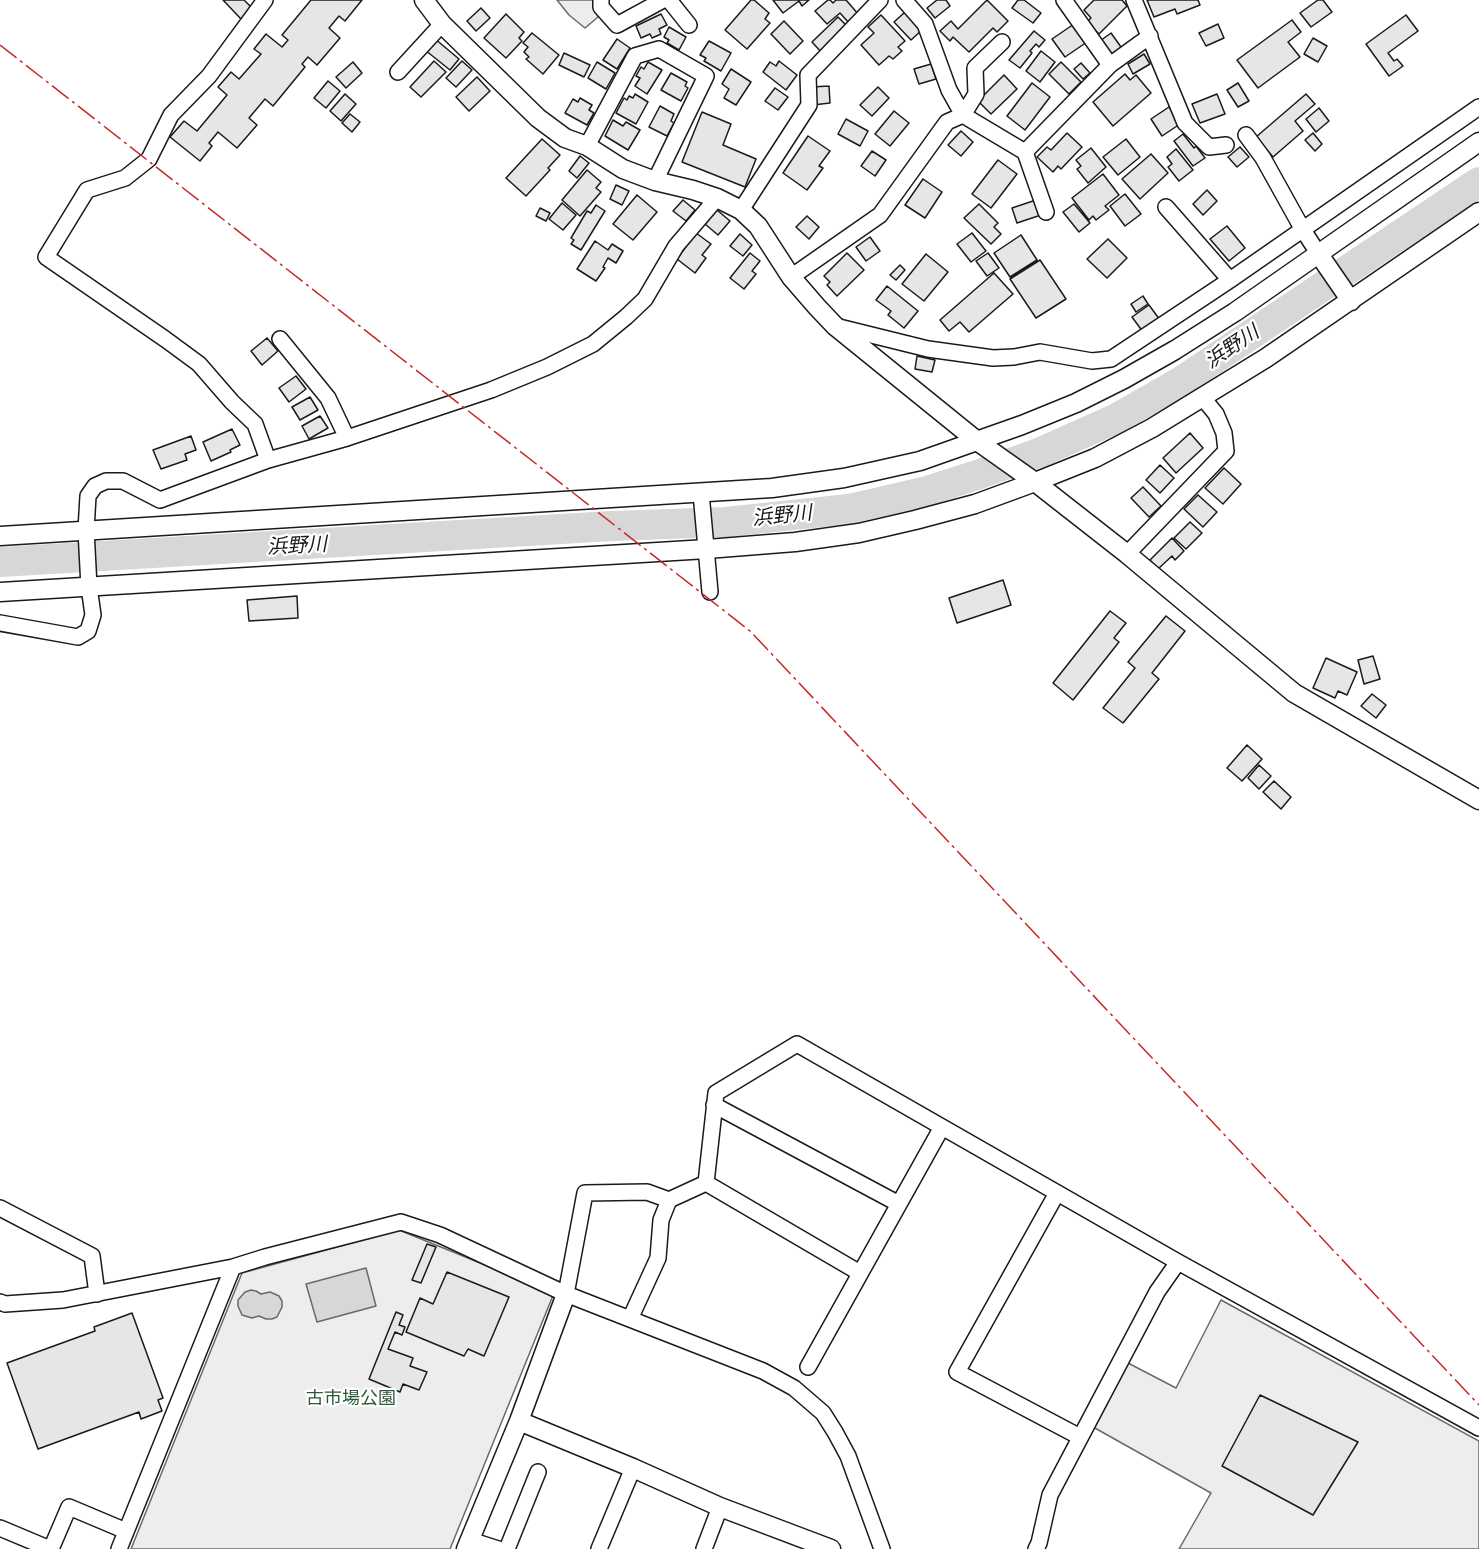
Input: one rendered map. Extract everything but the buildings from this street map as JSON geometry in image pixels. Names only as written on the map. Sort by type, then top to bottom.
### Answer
[{"type":"street","points":[[265,0],[209,76],[171,115],[149,159],[125,178],[87,190],[46,257],[199,364],[232,402],[255,424],[268,460]]},
{"type":"street","points":[[424,0],[442,24],[538,118],[565,138],[587,146],[623,169],[655,181],[717,198],[741,210],[758,226],[791,277],[835,326],[978,441],[1127,554],[1294,693],[1479,800]]},
{"type":"street","points":[[601,0],[602,7],[617,25],[663,0]]},
{"type":"street","points":[[669,0],[689,25]]},
{"type":"street","points":[[741,210],[809,105],[808,75],[880,0]]},
{"type":"street","points":[[904,0],[925,24],[949,90],[963,115],[1025,152],[1046,212]]},
{"type":"street","points":[[1064,0],[1110,65]]},
{"type":"street","points":[[1134,0],[1185,123],[1209,147],[1226,145]]},
{"type":"street","points":[[398,72],[442,24]]},
{"type":"street","points":[[1025,152],[1110,65],[1150,36]]},
{"type":"street","points":[[791,277],[880,215],[947,122],[963,115],[976,94],[975,68],[1002,42]]},
{"type":"street","points":[[587,146],[635,56],[659,49],[706,76],[655,181]]},
{"type":"street","points":[[835,326],[928,349],[993,358],[1040,352],[1092,361],[1111,359],[1230,280],[1479,107]]},
{"type":"street","points":[[1246,135],[1263,158],[1303,230],[1351,301]]},
{"type":"street","points":[[0,536],[772,488],[844,478],[920,461],[1076,403],[1175,350],[1235,312],[1479,142]]},
{"type":"street","points":[[0,623],[78,637],[88,631],[93,615],[86,530],[88,496],[95,486],[105,481],[123,481],[160,500],[268,460],[347,438],[491,390],[547,367],[593,344],[645,299],[676,246],[717,198]]},
{"type":"street","points":[[1166,207],[1230,280]]},
{"type":"street","points":[[0,592],[707,549],[795,542],[859,533],[915,520],[975,504],[1035,482],[1104,453],[1152,428],[1266,358],[1479,212]]},
{"type":"street","points":[[280,339],[328,398],[347,438]]},
{"type":"street","points":[[1111,359],[1124,379]]},
{"type":"street","points":[[1127,554],[1226,451],[1224,433],[1216,414],[1203,398]]},
{"type":"street","points":[[701,493],[710,592]]},
{"type":"street","points":[[706,1183],[716,1093],[797,1044],[1178,1262],[1479,1428]]},
{"type":"street","points":[[714,1105],[899,1204]]},
{"type":"street","points":[[808,1367],[942,1127]]},
{"type":"street","points":[[630,1319],[658,1258],[661,1220],[669,1200],[706,1183]]},
{"type":"street","points":[[706,1183],[860,1273]]},
{"type":"street","points":[[498,1549],[468,1545],[519,1421],[566,1294],[585,1193],[647,1192],[669,1200]]},
{"type":"street","points":[[1057,1192],[957,1372],[1080,1437]]},
{"type":"street","points":[[0,1208],[92,1256],[97,1294]]},
{"type":"street","points":[[0,1302],[5,1304],[63,1300],[233,1267],[401,1222],[440,1235],[566,1294],[764,1371],[794,1388],[823,1413],[848,1456],[882,1549]]},
{"type":"street","points":[[1036,1549],[1050,1495],[1157,1292],[1178,1262]]},
{"type":"street","points":[[119,1549],[233,1267]]},
{"type":"street","points":[[519,1421],[720,1507],[831,1549]]},
{"type":"street","points":[[599,1549],[633,1468]]},
{"type":"street","points":[[507,1549],[538,1472]]},
{"type":"street","points":[[704,1549],[720,1507]]},
{"type":"street","points":[[0,1528],[51,1549],[69,1508],[126,1531]]},
{"type":"shaded area","points":[[557,0],[595,0],[598,17],[585,28],[569,15]]},
{"type":"shaded area","name":"古市場公園","points":[[399,1230],[554,1293],[450,1549],[131,1549],[242,1273]]},
{"type":"shaded area","points":[[366,1268],[376,1306],[317,1322],[306,1284]]},
{"type":"shaded area","points":[[251,1290],[261,1294],[270,1292],[279,1296],[282,1307],[277,1317],[266,1319],[259,1316],[252,1318],[242,1315],[238,1300],[245,1292]]},
{"type":"shaded area","points":[[1221,1300],[1479,1441],[1479,1549],[1179,1549],[1211,1493],[1093,1427],[1128,1363],[1176,1388]]},
{"type":"waterway","name":"浜野川","points":[[0,562],[612,526],[726,522],[849,509],[927,491],[1041,452],[1115,419],[1180,382],[1479,182]]},
{"type":"power","points":[[0,45],[750,631],[1479,1405]]}]
